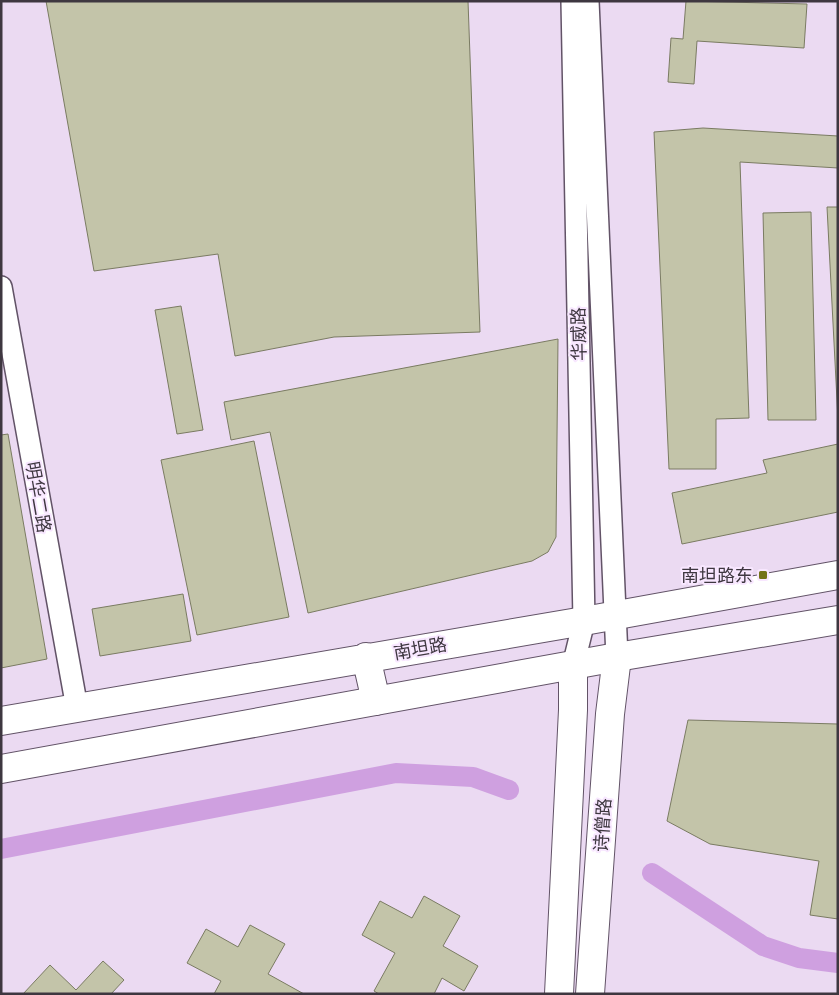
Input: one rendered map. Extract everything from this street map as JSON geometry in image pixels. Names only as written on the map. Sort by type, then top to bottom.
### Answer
[{"type":"main road","name":"南坦路","points":[[1,721],[584,621],[614,614],[838,575]]},
{"type":"main road","points":[[1,769],[617,657],[838,620]]},
{"type":"main road","points":[[366,657],[376,701]]},
{"type":"main road","name":"诗僧路","points":[[590,994],[610,714],[617,657]]},
{"type":"main road","name":"诗僧路","points":[[559,994],[572,748],[573,666]]},
{"type":"street","name":"华威路","points":[[572,1],[584,621],[573,666]]},
{"type":"street","points":[[588,1],[617,657]]},
{"type":"street","name":"明华二路","points":[[1,287],[77,708]]},
{"type":"building","points":[[46,1],[468,1],[480,332],[334,337],[235,356],[218,254],[94,271]]},
{"type":"building","points":[[686,1],[807,4],[804,48],[697,41],[694,84],[668,82],[671,38],[683,39]]},
{"type":"building","points":[[703,128],[838,136],[838,168],[740,162],[749,418],[716,419],[716,469],[669,469],[654,132]]},
{"type":"building","points":[[827,207],[838,207],[838,420]]},
{"type":"building","points":[[811,212],[816,420],[768,420],[763,213]]},
{"type":"building","points":[[181,306],[203,430],[177,434],[155,310]]},
{"type":"building","points":[[558,339],[556,537],[548,552],[532,561],[308,613],[270,432],[231,440],[224,402]]},
{"type":"building","points":[[8,434],[47,659],[1,668],[1,435]]},
{"type":"building","points":[[254,441],[289,617],[197,635],[161,460]]},
{"type":"building","points":[[838,444],[838,512],[682,544],[672,493],[767,473],[763,460]]},
{"type":"building","points":[[183,594],[191,641],[100,656],[92,609]]},
{"type":"building","points":[[688,720],[838,724],[838,919],[810,915],[819,861],[710,844],[667,821]]},
{"type":"building","points":[[424,896],[460,916],[443,946],[478,966],[464,991],[442,978],[434,994],[379,994],[374,991],[395,953],[362,935],[380,901],[412,918]]},
{"type":"building","points":[[250,925],[285,944],[268,974],[304,994],[214,994],[221,981],[187,963],[206,929],[238,947]]},
{"type":"building","points":[[103,961],[124,980],[111,994],[23,994],[50,965],[76,990]]},
{"type":"waterway","points":[[1,849],[396,773],[473,777],[509,790]]},
{"type":"waterway","points":[[652,873],[763,946],[799,958],[838,963]]},
{"type":"place","name":"南坦路东","points":[[763,575]]}]
